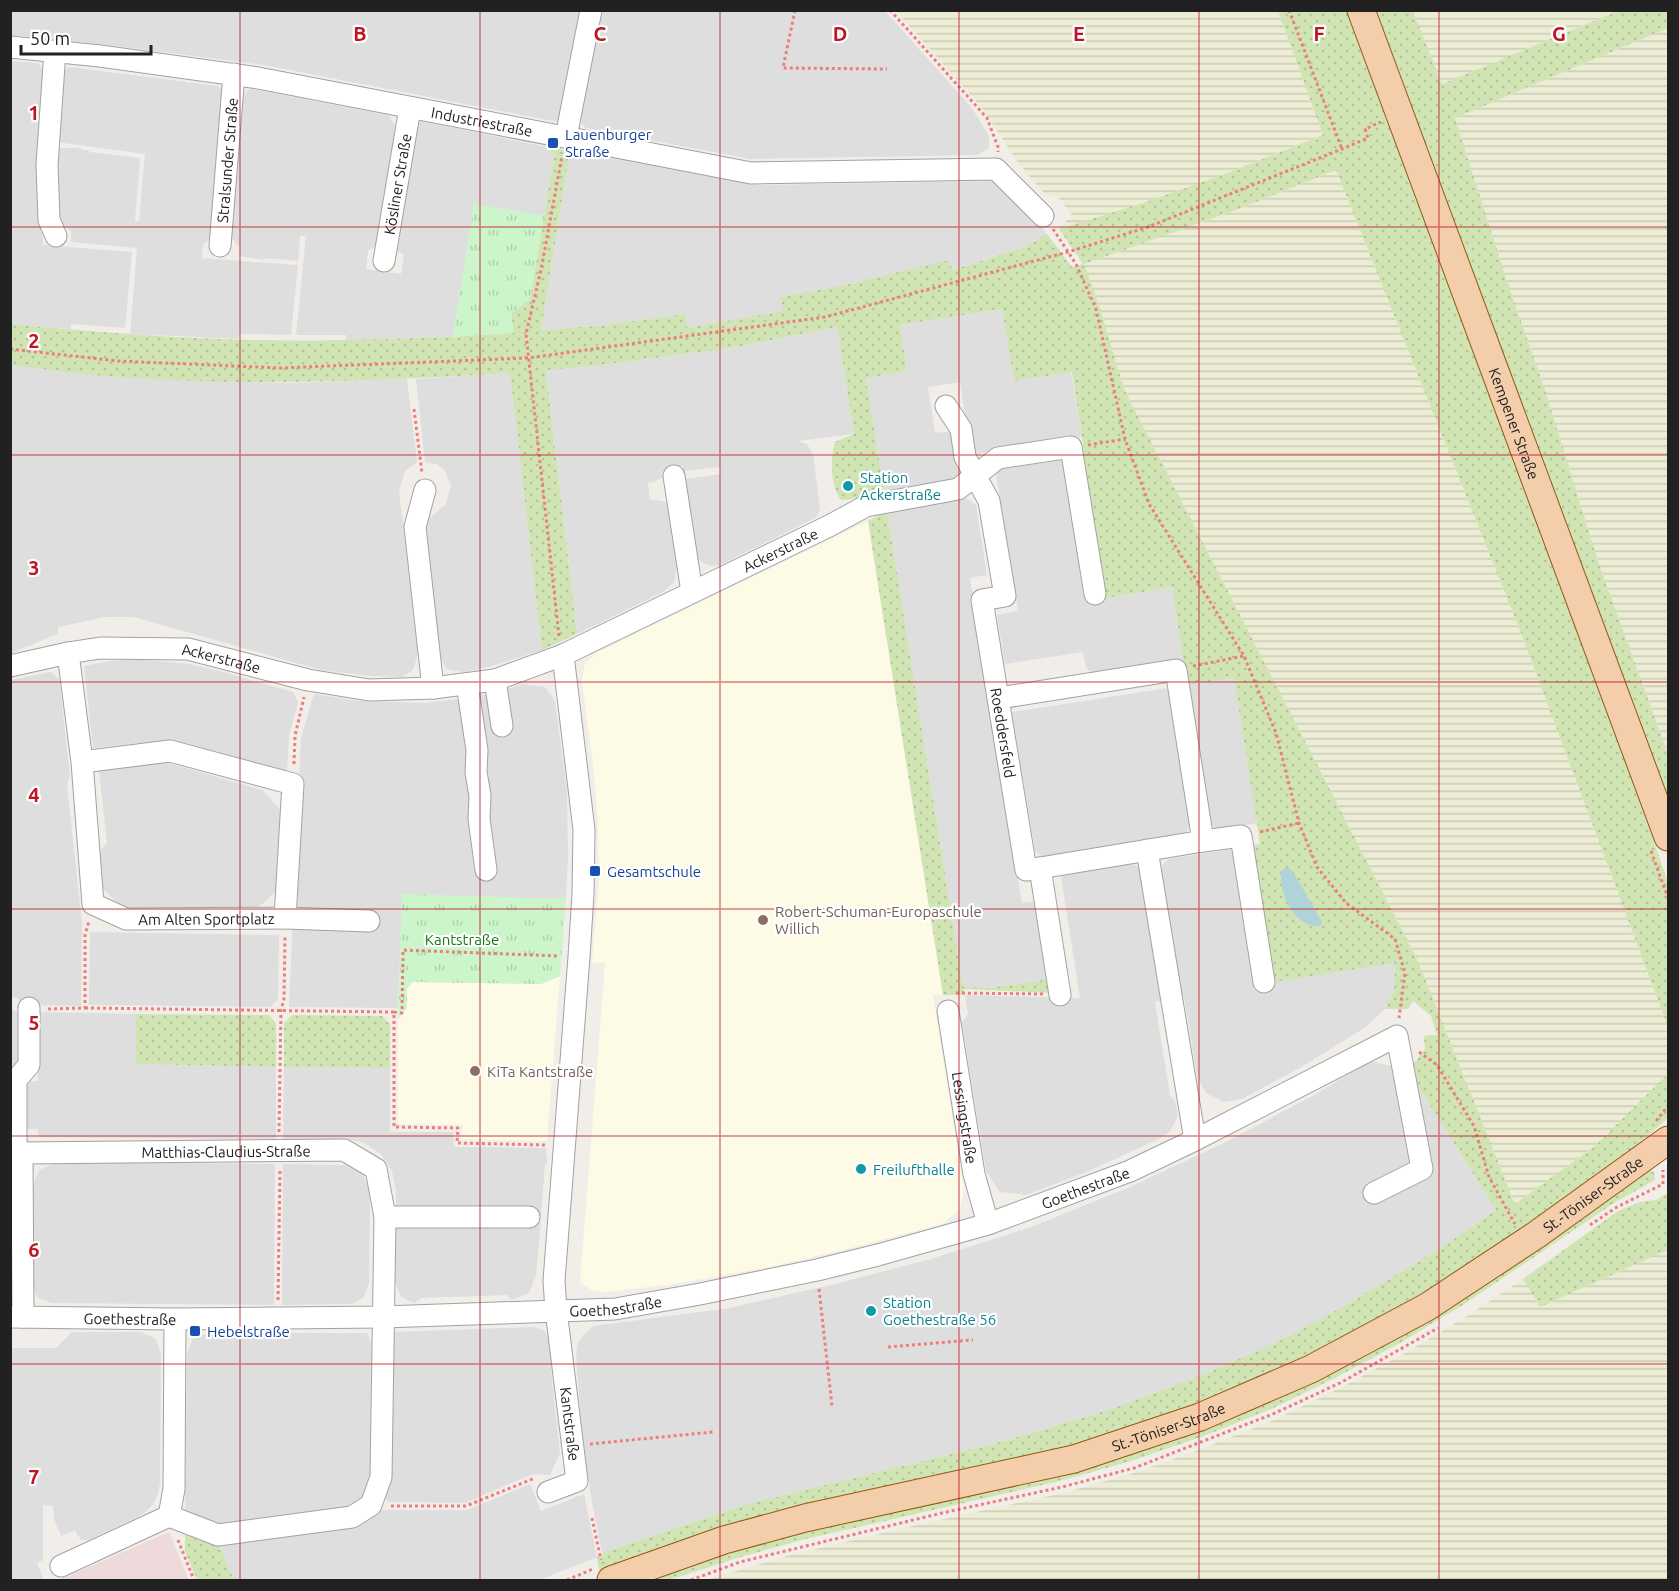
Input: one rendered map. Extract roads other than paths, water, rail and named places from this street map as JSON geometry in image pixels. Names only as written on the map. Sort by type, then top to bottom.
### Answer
[{"type":"main road","name":"Kempener Straße","points":[[1361,10],[1668,837]]},
{"type":"main road","name":"St.-Töniser-Straße","points":[[602,1572],[805,1518],[1074,1459],[1200,1417],[1311,1369],[1426,1307],[1536,1235],[1662,1130]]},
{"type":"street","points":[[566,137],[591,10]]},
{"type":"street","name":"Industriestraße","points":[[10,47],[234,74],[751,173],[996,169],[1043,216]]},
{"type":"street","points":[[55,51],[47,165],[49,220],[56,236]]},
{"type":"street","name":"Stralsunder Straße","points":[[220,246],[234,74]]},
{"type":"street","name":"Kösliner Straße","points":[[384,261],[410,108]]},
{"type":"street","name":"Roeddersfeld","points":[[946,406],[961,429],[965,457],[989,501],[1005,596],[982,600],[1026,870],[1040,868]]},
{"type":"street","points":[[976,476],[998,458],[1071,447],[1095,594]]},
{"type":"street","points":[[674,476],[692,592]]},
{"type":"street","name":"Ackerstraße","points":[[10,666],[100,648],[188,650],[308,680],[369,690],[433,688],[495,680],[563,655],[830,526],[866,506],[958,489],[976,476]]},
{"type":"street","points":[[424,490],[415,527],[433,688]]},
{"type":"street","points":[[68,653],[82,762]]},
{"type":"street","name":"Kantstraße","points":[[548,1492],[577,1481],[554,1281],[579,957],[584,830],[563,655]]},
{"type":"street","points":[[999,698],[1176,670],[1203,841]]},
{"type":"street","points":[[495,680],[502,726]]},
{"type":"street","points":[[467,684],[477,750],[479,819],[486,870]]},
{"type":"street","name":"Am Alten Sportplatz","points":[[285,918],[293,784],[170,751],[82,762],[93,904],[126,919],[285,918],[369,921]]},
{"type":"street","points":[[1060,995],[1040,868],[1241,836],[1264,982]]},
{"type":"street","points":[[1147,850],[1195,1140]]},
{"type":"street","points":[[17,1317],[22,1153],[16,1146],[16,1080],[29,1065],[29,1008]]},
{"type":"street","name":"Lessingstraße","points":[[948,1011],[975,1174],[988,1224]]},
{"type":"street","name":"Goethestraße","points":[[17,1317],[175,1319],[509,1313],[615,1309],[700,1294],[817,1270],[988,1224],[1130,1171],[1397,1036],[1422,1169],[1374,1193]]},
{"type":"street","name":"Matthias-Claudius-Straße","points":[[22,1153],[344,1150],[376,1169],[385,1217],[383,1317]]},
{"type":"street","points":[[385,1217],[529,1217]]},
{"type":"street","points":[[61,1566],[169,1516],[218,1535],[352,1517],[371,1505],[381,1477],[383,1317]]},
{"type":"street","points":[[169,1516],[174,1489],[175,1319]]},
{"type":"water","points":[[1287,867],[1294,873],[1322,922],[1320,926],[1302,921],[1290,908],[1285,899],[1281,880],[1281,871]]},
{"type":"place","name":"Lauenburger Straße","points":[[553,143]]},
{"type":"place","name":"Station Ackerstraße","points":[[848,486]]},
{"type":"place","name":"Gesamtschule","points":[[595,871]]},
{"type":"place","name":"Robert-Schuman-Europaschule Willich","points":[[763,920]]},
{"type":"place","name":"KiTa Kantstraße","points":[[475,1071]]},
{"type":"place","name":"Freilufthalle","points":[[861,1169]]},
{"type":"place","name":"Station Goethestraße 56","points":[[871,1311]]},
{"type":"place","name":"Hebelstraße","points":[[195,1331]]}]
